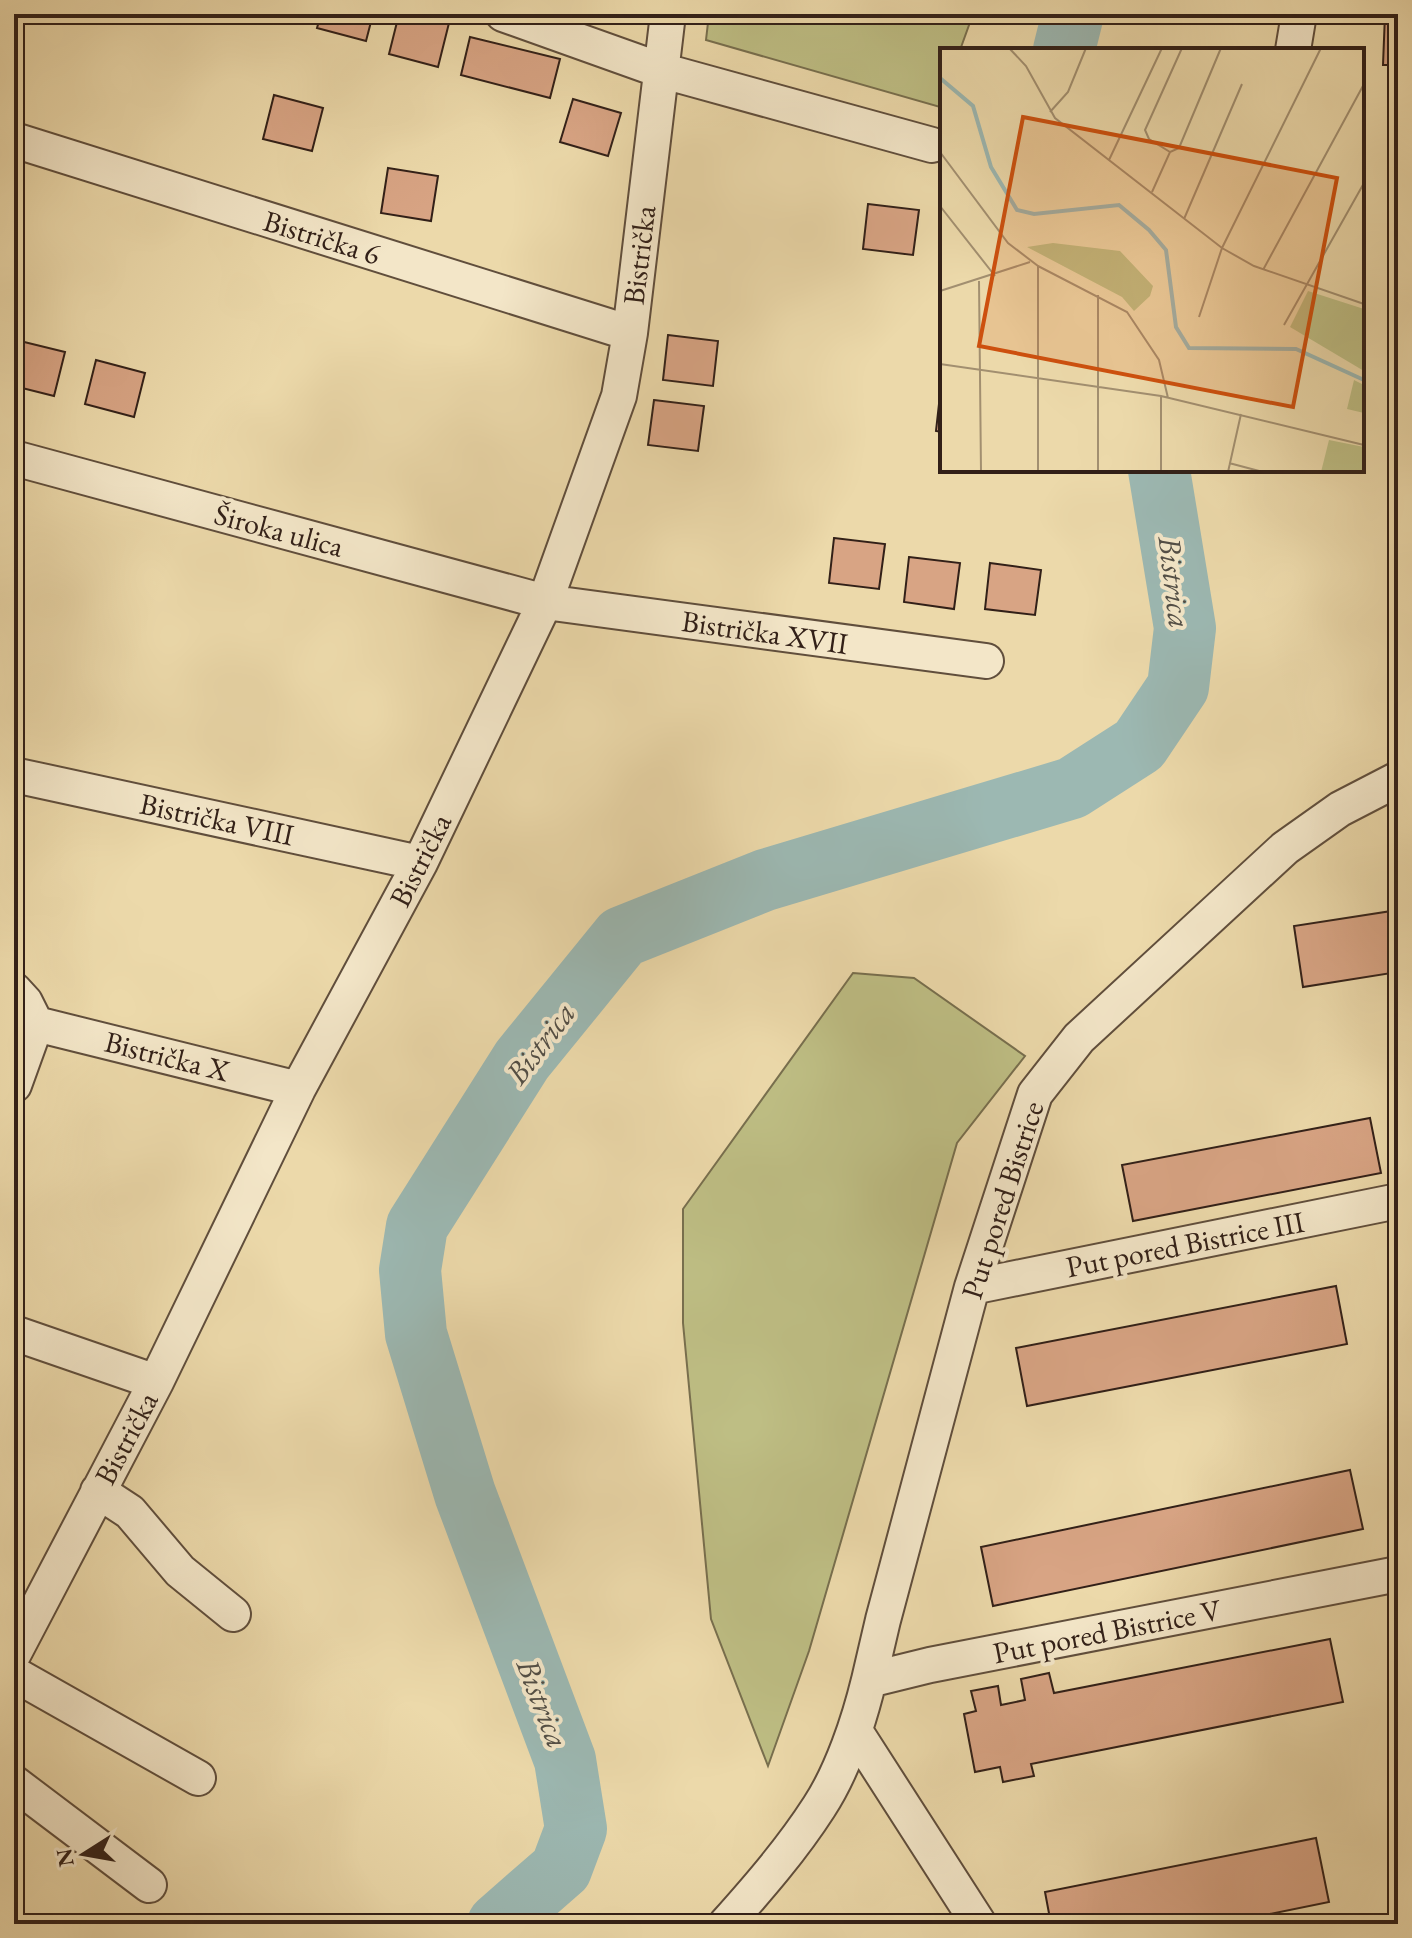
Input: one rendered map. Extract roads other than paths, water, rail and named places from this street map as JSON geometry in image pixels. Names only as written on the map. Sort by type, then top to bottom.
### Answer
[{"type":"street","points":[[503,14],[660,70],[932,145]]},
{"type":"street","name":"Bistrička","points":[[14,1653],[156,1382],[298,1089],[420,863],[545,602],[619,396],[630,333],[668,14]]},
{"type":"street","points":[[1293,48],[1299,14]]},
{"type":"street","name":"Bistrička 6","points":[[14,140],[630,333]]},
{"type":"street","name":"Široka ulica","points":[[14,458],[545,602]]},
{"type":"street","name":"Bistrička XVII","points":[[545,602],[986,661]]},
{"type":"street","name":"Bistrička VIII","points":[[14,775],[420,863]]},
{"type":"street","name":"Put pored Bistrice","points":[[869,1680],[972,1287],[1035,1094],[1079,1038],[1285,848],[1340,809],[1398,779]]},
{"type":"street","points":[[14,990],[25,1002],[36,1024],[14,1085]]},
{"type":"street","name":"Bistrička X","points":[[36,1024],[298,1089]]},
{"type":"street","name":"Put pored Bistrice III","points":[[972,1287],[1398,1201]]},
{"type":"street","points":[[14,1333],[156,1382]]},
{"type":"street","points":[[98,1491],[130,1512],[180,1571],[233,1614]]},
{"type":"street","name":"Put pored Bistrice V","points":[[869,1680],[930,1665],[1398,1574]]},
{"type":"street","points":[[14,1674],[198,1778]]},
{"type":"street","points":[[726,1924],[762,1884],[821,1805],[855,1731],[869,1680]]},
{"type":"street","points":[[855,1731],[977,1923]]},
{"type":"street","points":[[14,1783],[149,1885]]},
{"type":"waterway","name":"Bistrica","points":[[1064,48],[1073,14]]},
{"type":"waterway","name":"Bistrica","points":[[498,1924],[561,1869],[576,1829],[565,1760],[465,1494],[416,1334],[410,1270],[417,1226],[522,1060],[622,937],[765,880],[1072,788],[1139,745],[1178,687],[1185,628],[1159,472]]}]
